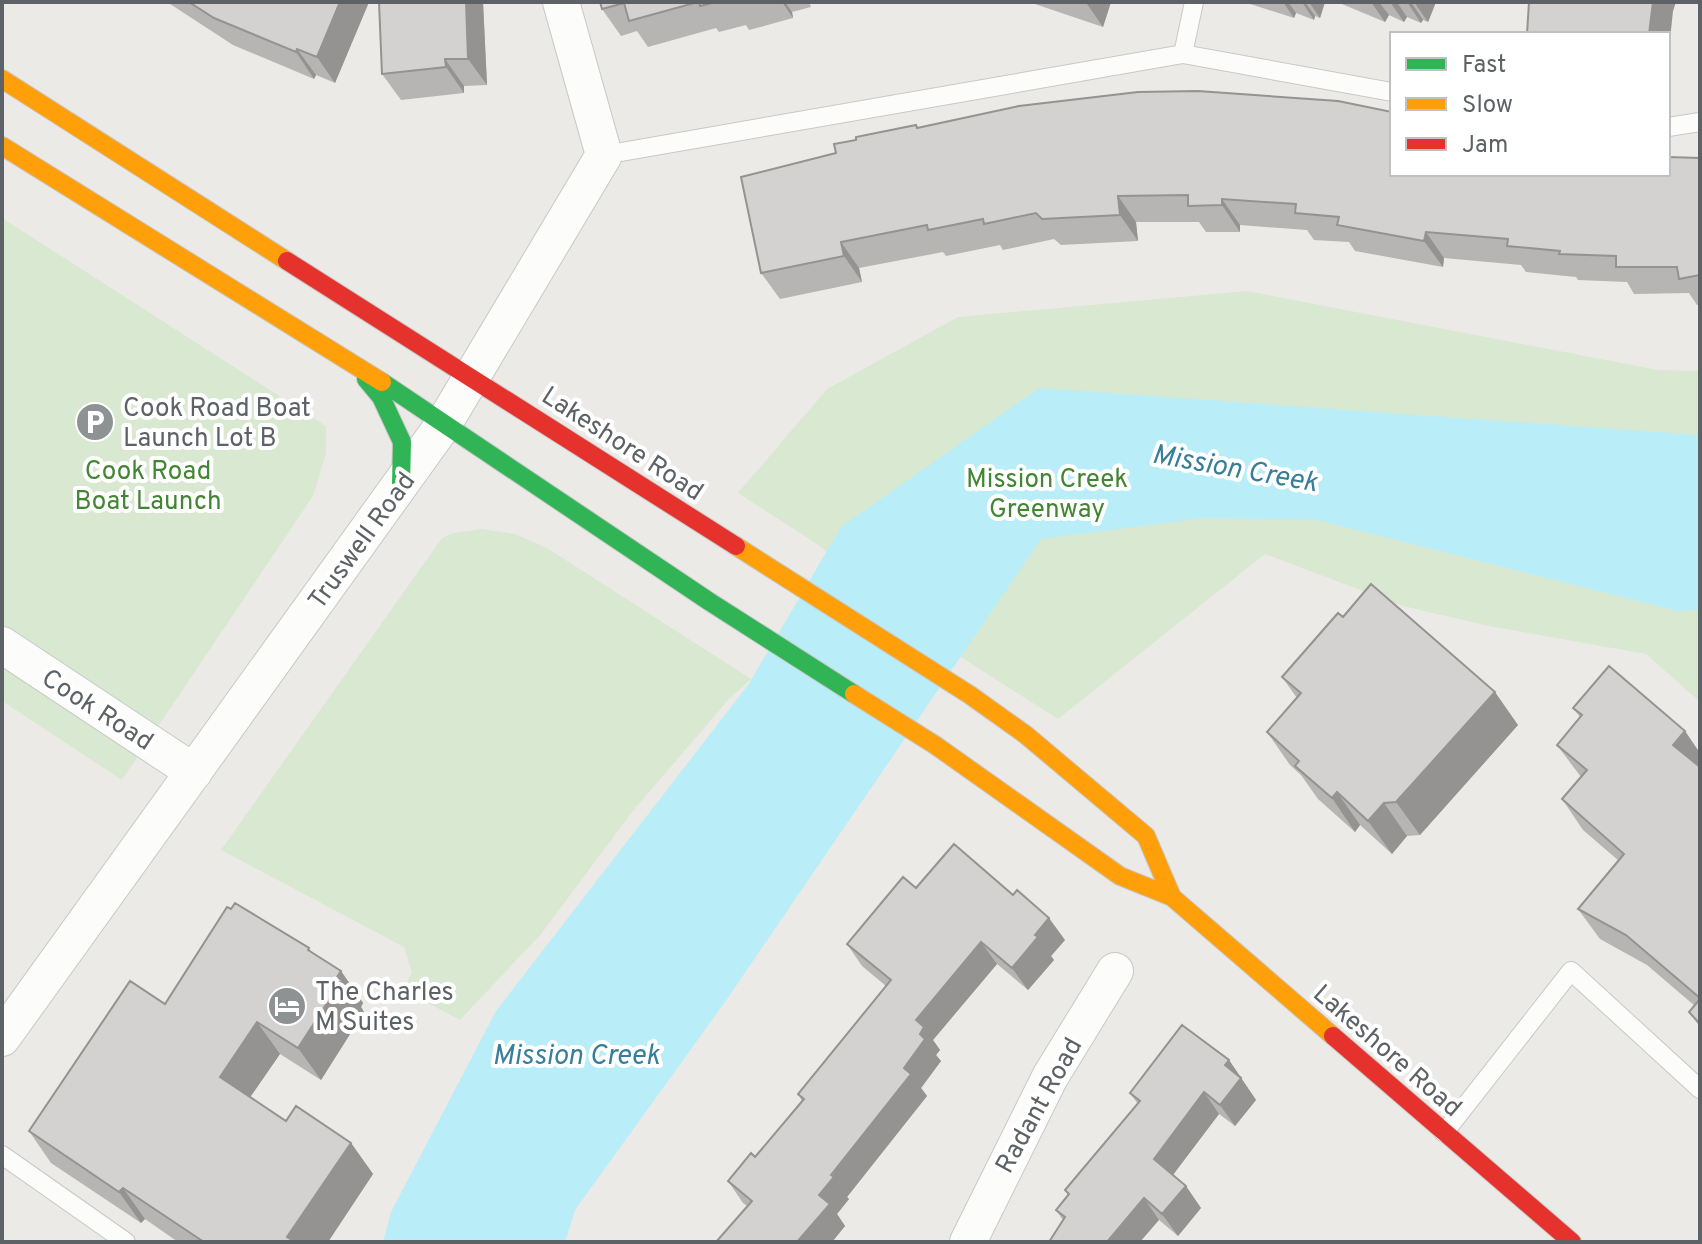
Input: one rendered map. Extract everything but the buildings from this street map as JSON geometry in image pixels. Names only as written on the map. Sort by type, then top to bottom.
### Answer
[{"type":"main road","name":"Lakeshore Road","points":[[2,79],[107,154],[472,377],[970,695],[1026,735],[1146,836],[1172,897]]},
{"type":"main road","name":"Lakeshore Road","points":[[2,146],[83,188],[355,364],[710,602],[935,745],[1120,876],[1172,897],[1572,1242]]},
{"type":"main road","points":[[355,364],[381,397],[402,442],[401,484]]},
{"type":"street","points":[[561,2],[604,155]]},
{"type":"street","name":"Truswell Road","points":[[2,1038],[443,425],[604,155]]},
{"type":"street","name":"Cook Road","points":[[2,645],[194,772]]},
{"type":"street","name":"Radant Road","points":[[968,1242],[1050,1077],[1115,971]]},
{"type":"lane","points":[[1183,54],[1194,2]]},
{"type":"lane","points":[[604,155],[1183,54],[1390,92]]},
{"type":"lane","points":[[1670,127],[1700,122]]},
{"type":"lane","points":[[1444,1133],[1571,971],[1700,1089]]},
{"type":"lane","points":[[2,1155],[126,1242]]},
{"type":"green space","name":"Cook Road Boat Launch","points":[[2,218],[326,426],[326,453],[313,496],[122,780],[2,701]]},
{"type":"green space","name":"Mission Creek Greenway","points":[[1247,291],[1658,370],[1700,371],[1700,702],[1646,654],[1489,626],[1403,606],[1265,554],[1058,719],[939,643],[817,544],[738,493],[827,389],[958,317]]},
{"type":"green space","points":[[482,529],[515,534],[547,548],[751,679],[729,699],[632,812],[541,934],[460,1020],[403,990],[412,973],[404,947],[221,850],[442,538],[453,533]]},
{"type":"water","name":"Mission Creek","points":[[1039,388],[1700,435],[1700,610],[1677,611],[1317,520],[1203,518],[1041,539],[725,1002],[575,1210],[565,1242],[383,1242],[391,1212],[496,1011],[748,685],[841,527]]},
{"type":"traffic: fast","points":[[366,379],[381,397],[402,442],[401,484]]},
{"type":"traffic: fast","points":[[382,382],[710,602],[854,694]]},
{"type":"traffic: slow","points":[[2,79],[287,261]]},
{"type":"traffic: slow","points":[[2,146],[382,382]]},
{"type":"traffic: slow","points":[[736,546],[970,695],[1026,735],[1146,836],[1172,897]]},
{"type":"traffic: slow","points":[[854,694],[935,745],[1120,876],[1172,897],[1333,1036]]},
{"type":"traffic: jam","points":[[287,261],[736,546]]},
{"type":"traffic: jam","points":[[1333,1036],[1572,1242]]},
{"type":"place","name":"Cook Road Boat Launch Lot B","points":[[95,422]]},
{"type":"place","name":"The Charles M Suites","points":[[287,1006]]}]
